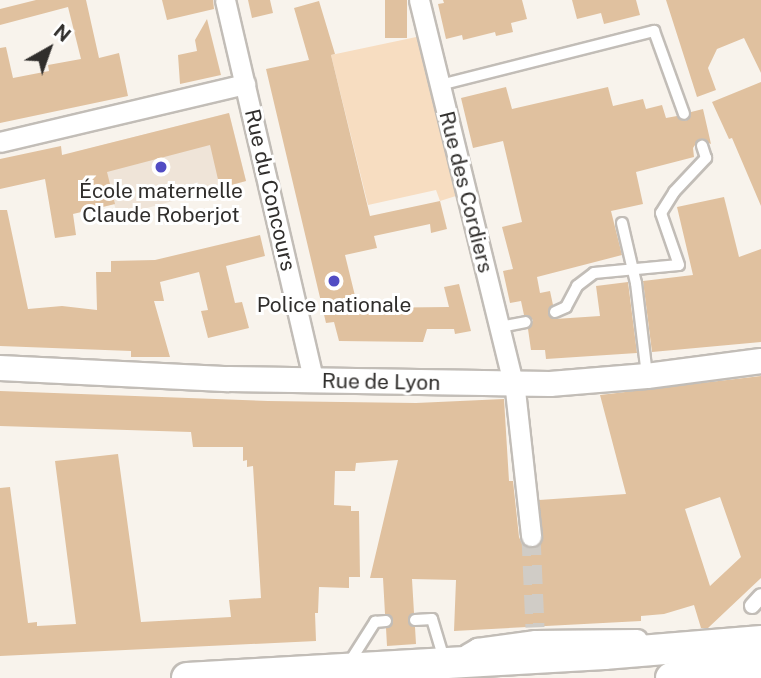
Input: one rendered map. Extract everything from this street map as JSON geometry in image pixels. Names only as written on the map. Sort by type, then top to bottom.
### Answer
[{"type":"main road","points":[[187,678],[679,649],[761,641]]},
{"type":"main road","points":[[671,678],[761,669]]},
{"type":"street","name":"Rue du Concours","points":[[225,0],[314,381]]},
{"type":"street","name":"Rue des Cordiers","points":[[419,0],[513,383],[531,527]]},
{"type":"street","points":[[0,142],[245,85]]},
{"type":"street","name":"Rue de Lyon","points":[[0,368],[314,381],[513,383],[647,376],[761,361]]},
{"type":"street","points":[[450,663],[477,648],[535,633],[641,639],[679,649]]},
{"type":"lane","points":[[440,85],[654,31],[684,114]]},
{"type":"lane","points":[[555,312],[566,307],[577,286],[594,273],[679,265],[661,213],[674,192],[706,158],[702,146]]},
{"type":"lane","points":[[622,223],[647,352],[647,376]]},
{"type":"lane","points":[[500,327],[526,322]]},
{"type":"lane","points":[[415,620],[432,619],[450,663]]},
{"type":"lane","points":[[345,669],[375,622],[386,621]]},
{"type":"shaded area","points":[[421,36],[459,195],[440,201],[436,190],[368,205],[331,55]]},
{"type":"shaded area","name":"École maternelle Claude Roberjot","points":[[229,113],[246,181],[118,216],[114,204],[89,211],[75,152]]},
{"type":"building","points":[[36,0],[86,0],[99,58],[119,53],[128,96],[0,123],[0,48],[6,47],[13,78],[49,71],[48,65],[81,59],[68,7],[0,25],[0,9]]},
{"type":"building","points":[[162,0],[213,0],[214,9],[167,20]]},
{"type":"building","points":[[248,0],[270,0],[273,13],[252,18]]},
{"type":"building","points":[[385,0],[407,0],[407,38],[385,38]]},
{"type":"building","points":[[443,0],[522,0],[527,19],[511,23],[513,32],[496,36],[495,32],[463,40],[462,35],[446,39],[438,4],[444,3]]},
{"type":"building","points":[[572,0],[636,0],[640,15],[604,24],[601,13],[577,19]]},
{"type":"building","points":[[666,0],[761,0],[761,73],[744,38],[717,49],[708,68],[716,90],[697,97]]},
{"type":"building","points":[[319,1],[335,54],[331,55],[370,216],[440,201],[447,229],[431,233],[430,224],[374,236],[377,248],[345,255],[358,308],[449,307],[444,287],[459,284],[471,331],[455,334],[454,329],[427,329],[423,342],[339,341],[334,322],[326,323],[266,69],[309,60],[294,8]]},
{"type":"building","points":[[207,19],[221,75],[180,84],[178,55],[197,51],[195,40]]},
{"type":"building","points":[[761,82],[761,206],[732,138],[729,139],[712,102]]},
{"type":"building","points":[[506,87],[512,109],[608,87],[613,106],[643,99],[646,109],[662,105],[666,118],[677,116],[686,121],[691,112],[703,109],[711,144],[699,139],[693,148],[694,157],[636,172],[643,204],[611,211],[622,255],[537,277],[540,293],[550,291],[553,305],[548,314],[555,319],[600,316],[596,286],[628,282],[637,353],[546,359],[545,350],[531,350],[528,329],[533,320],[524,315],[521,301],[510,303],[503,271],[513,269],[502,227],[522,222],[503,141],[473,148],[461,98]]},
{"type":"building","points":[[229,113],[246,181],[220,188],[210,145],[107,172],[115,204],[73,214],[76,235],[55,238],[45,179],[0,189],[0,159],[61,146],[62,155]]},
{"type":"building","points":[[724,197],[739,257],[761,249],[761,342],[652,352],[643,281],[693,275],[677,207]]},
{"type":"building","points":[[0,210],[7,210],[28,309],[62,306],[97,310],[96,272],[111,272],[111,261],[155,260],[260,235],[265,256],[226,266],[235,303],[242,302],[249,328],[208,338],[201,311],[208,310],[199,272],[160,282],[164,301],[154,301],[170,357],[131,357],[131,351],[0,346]]},
{"type":"building","points":[[761,376],[761,578],[708,628],[701,628],[694,605],[664,614],[641,616],[641,621],[454,631],[456,580],[412,579],[414,613],[408,621],[415,627],[416,644],[387,646],[386,628],[393,621],[385,614],[383,578],[370,578],[398,460],[356,463],[355,471],[335,471],[334,505],[351,506],[351,511],[359,511],[360,577],[349,577],[349,588],[319,587],[318,613],[315,613],[316,641],[0,656],[0,488],[10,487],[28,623],[37,622],[37,626],[76,624],[55,461],[118,454],[141,622],[231,617],[229,600],[261,598],[253,466],[247,467],[247,460],[243,461],[243,447],[193,447],[191,432],[0,426],[0,391],[268,401],[416,403],[504,399],[509,481],[513,481],[519,537],[522,544],[532,548],[542,540],[539,500],[626,494],[600,395]],"holes":[[[720,497],[741,557],[710,586],[685,509]]]},
{"type":"tunnel","points":[[531,536],[535,627]]},
{"type":"place","name":"École maternelle Claude Roberjot","points":[[161,167]]},
{"type":"place","name":"Police nationale","points":[[334,281]]}]
